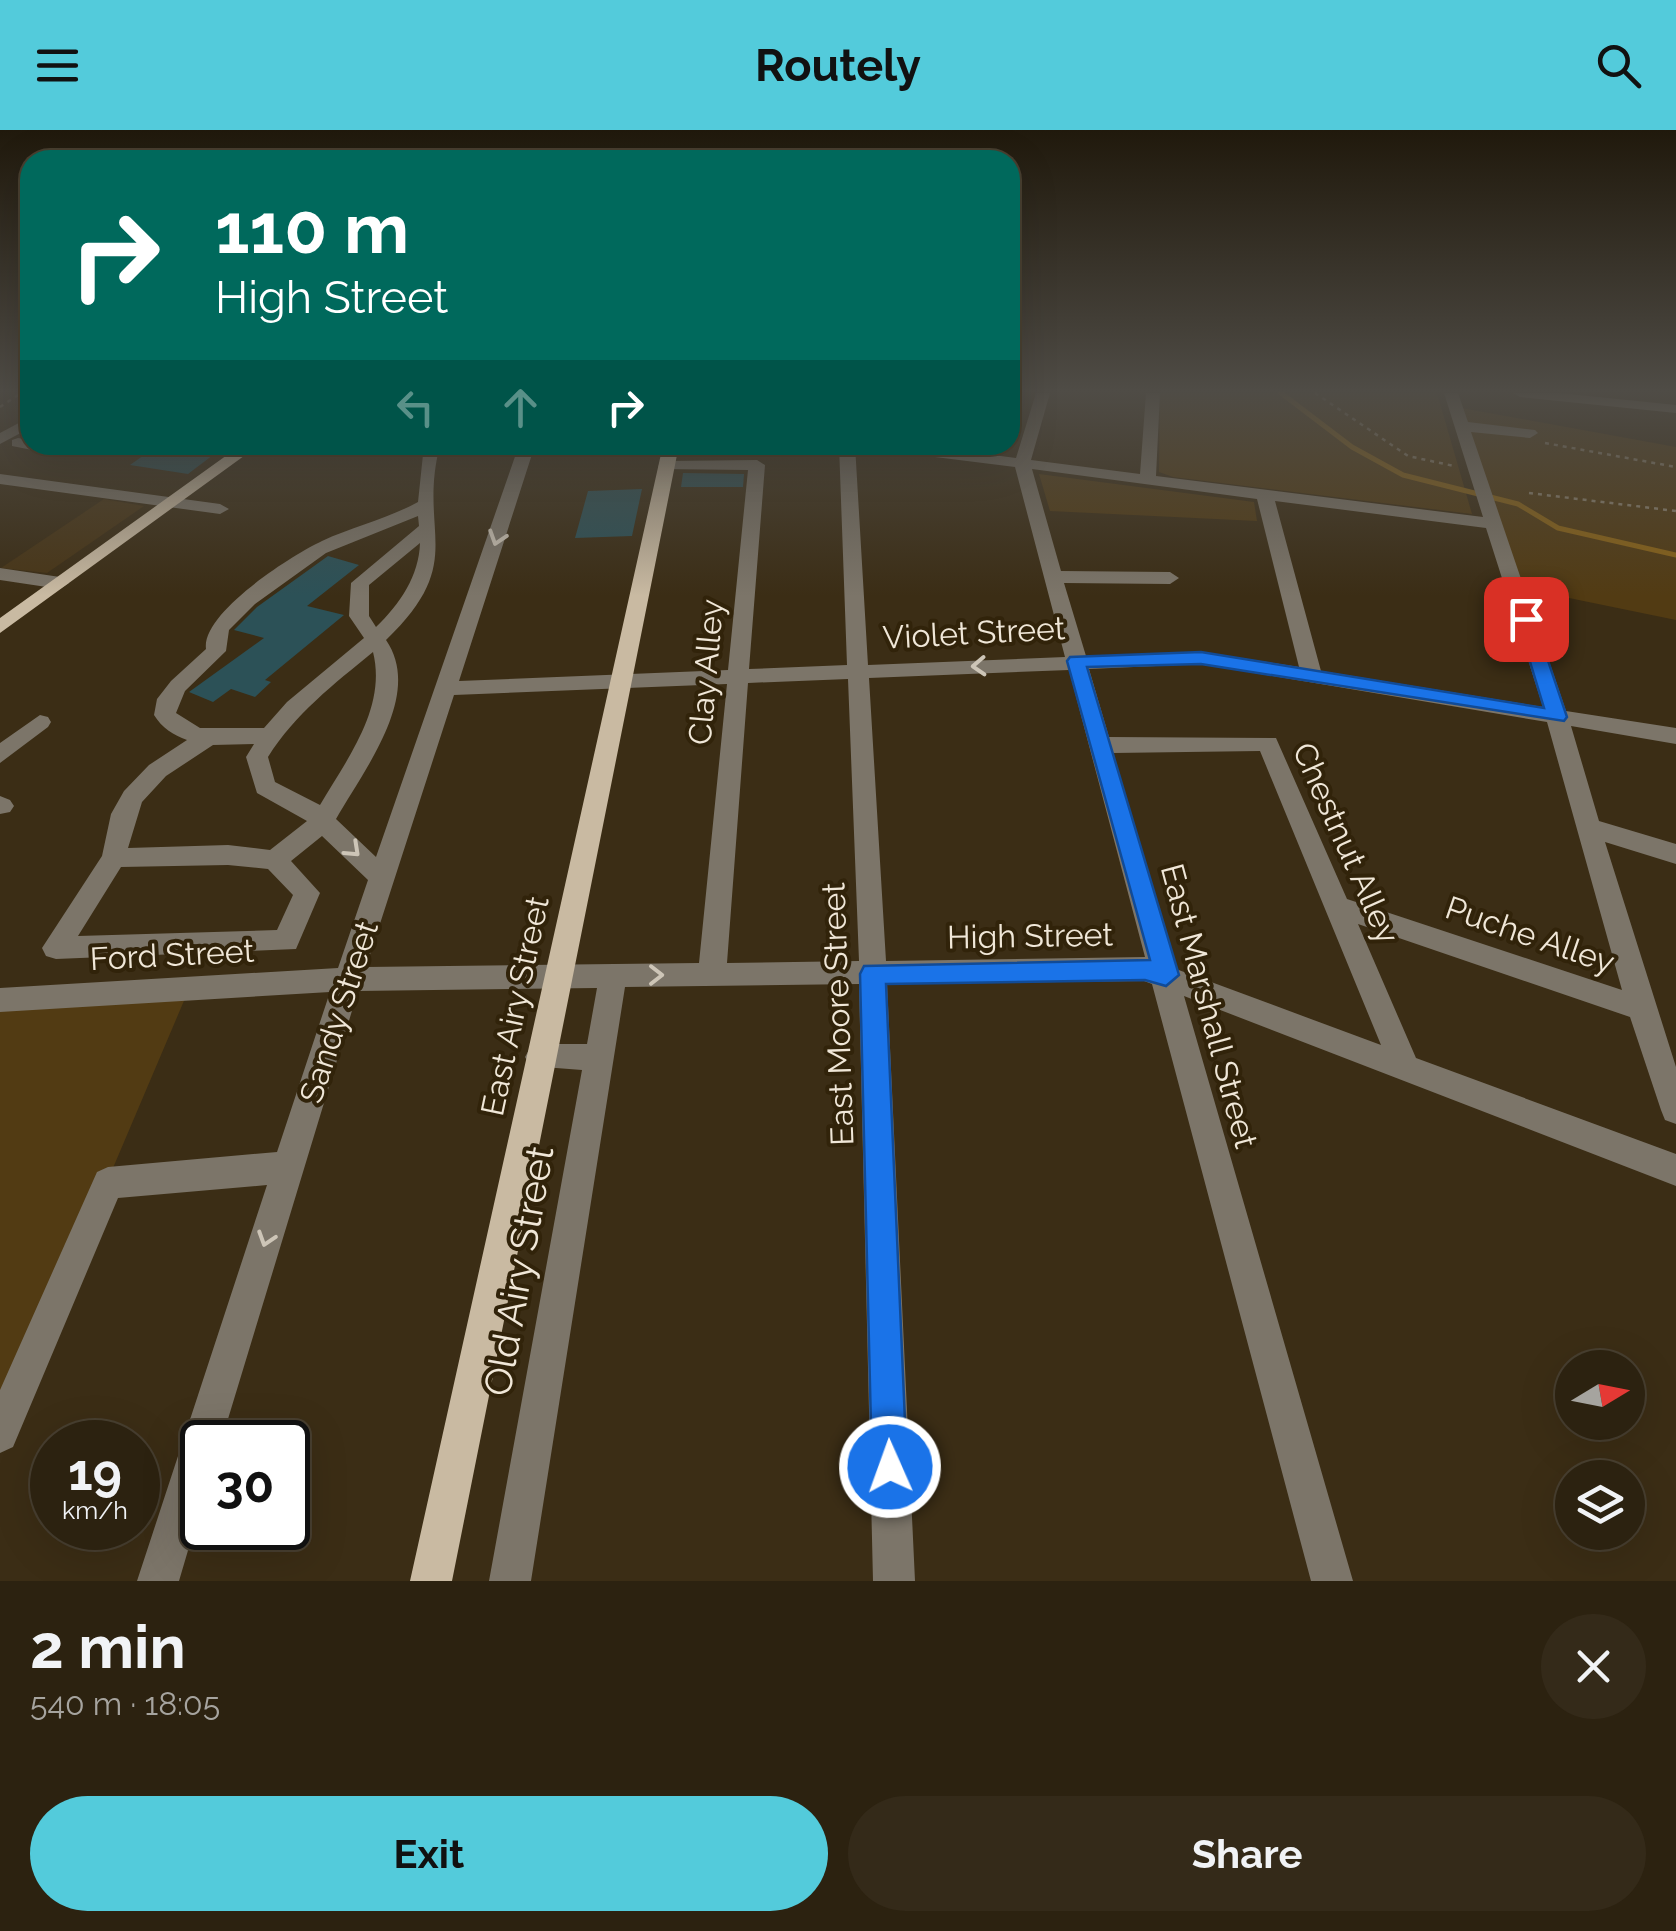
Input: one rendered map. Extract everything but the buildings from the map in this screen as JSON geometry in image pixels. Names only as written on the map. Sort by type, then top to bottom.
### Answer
[{"type":"main road","points":[[0,627],[229,461]]},
{"type":"main road","name":"East Airy Street","points":[[431,1581],[667,461]]},
{"type":"street","points":[[383,878],[322,822],[265,787],[256,757],[267,736],[305,696],[392,625],[428,569],[426,461]]},
{"type":"street","name":"Sandy Street","points":[[158,1581],[348,980],[449,688],[522,461]]},
{"type":"street","name":"Clay Alley","points":[[712,975],[757,465],[719,461]]},
{"type":"street","name":"East Moore Street","points":[[848,461],[872,974],[894,1581]]},
{"type":"street","points":[[1003,461],[1265,497],[1492,517]]},
{"type":"street","points":[[1148,480],[1149,461]]},
{"type":"street","points":[[1474,461],[1591,828],[1641,1009],[1676,1110]]},
{"type":"street","name":"East Marshall Street","points":[[1022,464],[1332,1581]]},
{"type":"street","points":[[0,479],[220,509]]},
{"type":"street","points":[[1265,497],[1311,674]]},
{"type":"street","points":[[267,736],[210,736],[174,727],[166,715],[168,699],[216,651],[215,636],[225,620],[322,548],[395,524],[424,506]]},
{"type":"street","points":[[395,524],[426,529]]},
{"type":"street","points":[[275,860],[322,822],[378,725],[388,673],[375,638],[359,616],[360,583],[426,529]]},
{"type":"street","points":[[0,574],[60,584]]},
{"type":"street","points":[[1053,577],[1170,578]]},
{"type":"street","name":"Violet Street","points":[[449,688],[1201,658],[1676,736]]},
{"type":"street","points":[[0,755],[40,722]]},
{"type":"street","points":[[114,858],[228,855],[275,860],[307,893],[286,941],[56,948],[114,858],[120,817],[131,796],[162,767],[210,736]]},
{"type":"street","name":"Chestnut Alley","points":[[1098,744],[1268,743],[1341,908],[1406,1070]]},
{"type":"street","points":[[1591,828],[1676,854]]},
{"type":"street","name":"Puche Alley","points":[[1341,908],[1641,1009]]},
{"type":"street","name":"High Street","points":[[348,980],[1145,969],[1676,1170]]},
{"type":"street","name":"Old Airy Street","points":[[510,1581],[613,974]]},
{"type":"street","name":"Ford Street","points":[[0,1000],[348,980]]},
{"type":"street","points":[[540,1057],[598,1058]]},
{"type":"street","points":[[0,1434],[108,1182],[289,1167]]},
{"type":"path","points":[[1425,461],[1479,476]]},
{"type":"path","points":[[1645,461],[1676,467]]},
{"type":"path","points":[[1528,493],[1676,511]]},
{"type":"shaded area","points":[[1159,461],[1457,461],[1472,514],[1173,477],[1159,472]]},
{"type":"shaded area","points":[[1474,461],[1676,461],[1676,620],[1515,587]]},
{"type":"shaded area","points":[[1039,474],[1254,502],[1257,521],[1050,511]]},
{"type":"shaded area","points":[[104,499],[144,506],[47,573],[1,568]]},
{"type":"shaded area","points":[[189,989],[0,1434],[0,1000]]},
{"type":"waterway","points":[[1377,461],[1403,475],[1518,504],[1558,528],[1676,555]]},
{"type":"route","points":[[890,1467],[872,974],[1145,969],[1166,975],[1076,661],[1201,658],[1557,717],[1526,619]]}]
